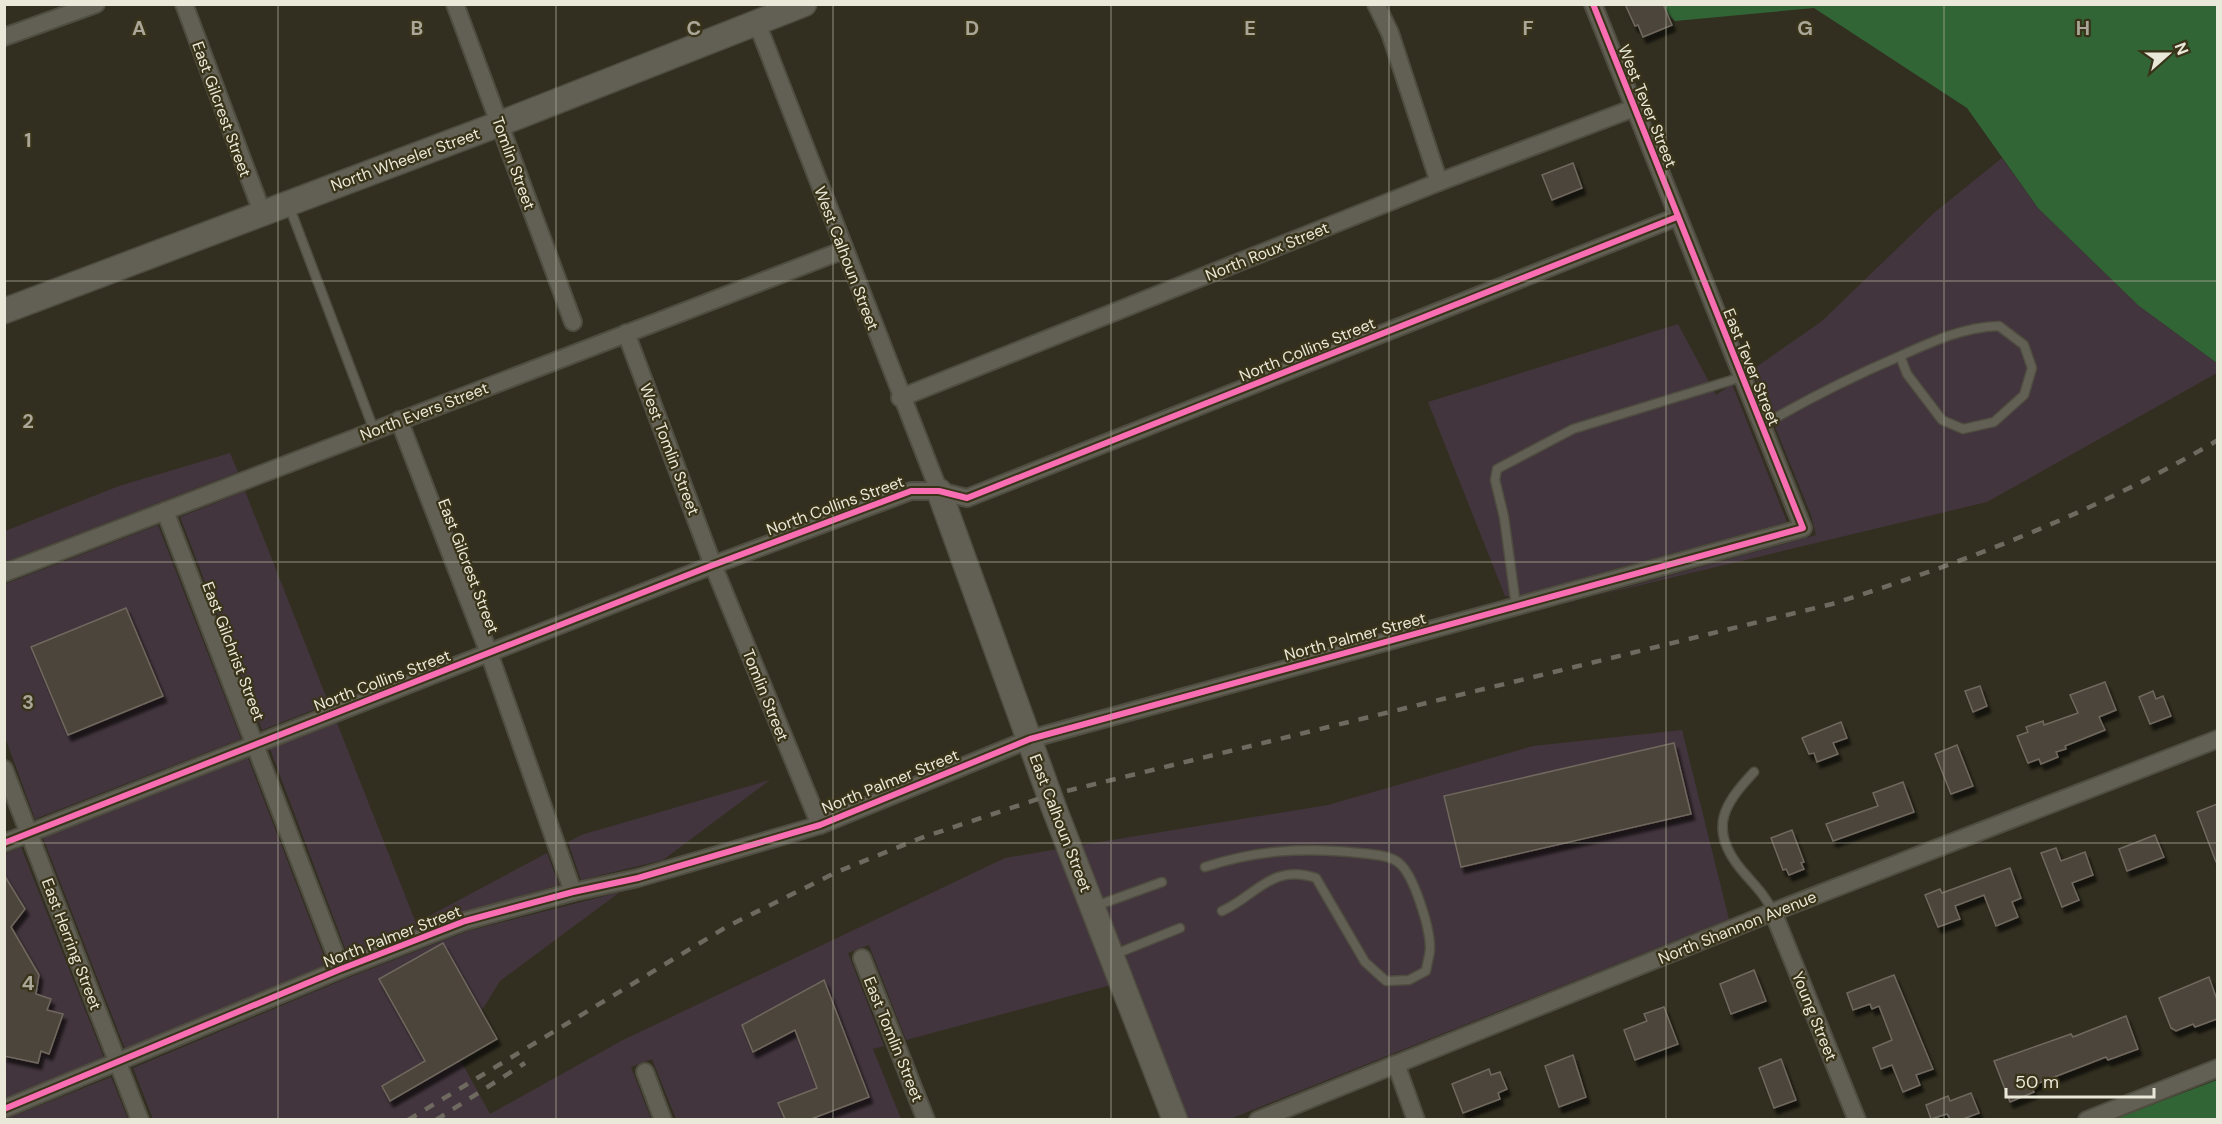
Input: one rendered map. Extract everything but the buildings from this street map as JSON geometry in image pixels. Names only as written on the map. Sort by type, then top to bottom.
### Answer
[{"type":"main road","name":"North Wheeler Street","points":[[4,311],[499,124],[804,4]]},
{"type":"main road","name":"East Calhoun Street","points":[[939,491],[1093,907],[1175,1119]]},
{"type":"street","points":[[4,37],[96,4]]},
{"type":"street","name":"East Gilcrest Street","points":[[184,4],[262,212]]},
{"type":"street","name":"Tomlin Street","points":[[455,4],[573,322]]},
{"type":"street","points":[[1376,4],[1390,33],[1439,182]]},
{"type":"street","name":"West Tever Street","points":[[1593,4],[1677,217]]},
{"type":"street","name":"West Calhoun Street","points":[[757,23],[900,398],[939,491]]},
{"type":"street","name":"North Roux Street","points":[[900,398],[1439,182],[1634,108]]},
{"type":"street","name":"East Tever Street","points":[[1677,217],[1803,528]]},
{"type":"street","name":"North Collins Street","points":[[4,843],[910,490],[939,491],[967,498],[1677,217]]},
{"type":"street","name":"North Evers Street","points":[[4,573],[844,249]]},
{"type":"street","name":"West Tomlin Street","points":[[626,333],[713,565]]},
{"type":"street","name":"East Gilcrest Street","points":[[399,420],[489,653],[573,892]]},
{"type":"street","name":"East Gilchrist Street","points":[[165,511],[341,969]]},
{"type":"street","name":"North Palmer Street","points":[[4,1109],[341,969],[465,921],[573,892],[638,878],[820,825],[1030,739],[1803,528]]},
{"type":"street","name":"Tomlin Street","points":[[713,565],[820,825]]},
{"type":"street","name":"North Shannon Avenue","points":[[1258,1119],[1773,912],[2217,739]]},
{"type":"street","name":"East Herring Street","points":[[4,769],[140,1119]]},
{"type":"street","name":"Young Street","points":[[1773,912],[1857,1119]]},
{"type":"street","name":"East Tomlin Street","points":[[862,958],[926,1119]]},
{"type":"street","points":[[1396,1064],[1416,1119]]},
{"type":"street","points":[[2086,1119],[2217,1068]]},
{"type":"street","points":[[645,1072],[663,1119]]},
{"type":"lane","points":[[288,202],[374,430]]},
{"type":"lane","points":[[1761,426],[1827,388],[1900,356],[1973,327],[1999,326],[2024,345],[2032,368],[2024,395],[1994,423],[1963,429],[1942,420],[1907,375],[1900,356]]},
{"type":"lane","points":[[1516,606],[1504,517],[1495,480],[1497,469],[1573,429],[1742,377]]},
{"type":"lane","points":[[1754,772],[1726,805],[1723,826],[1734,860],[1766,896],[1773,912]]},
{"type":"lane","points":[[1205,867],[1239,855],[1292,848],[1375,855],[1398,862],[1411,880],[1420,906],[1430,947],[1426,971],[1409,980],[1386,981],[1365,962],[1316,878],[1299,872],[1279,876],[1222,910]]},
{"type":"lane","points":[[1093,907],[1162,882]]},
{"type":"lane","points":[[1112,956],[1180,928]]},
{"type":"shaded area","points":[[2002,158],[2038,208],[2139,306],[2217,363],[2217,373],[1987,502],[1595,596],[1816,535],[1811,515],[1752,370],[1822,321],[1935,212]]},
{"type":"shaded area","points":[[1678,324],[1716,395],[1732,384],[1787,522],[1513,597],[1505,596],[1428,402]]},
{"type":"shaded area","points":[[230,453],[238,472],[5,562],[5,531],[119,486]]},
{"type":"shaded area","points":[[245,491],[329,704],[262,730],[180,517]]},
{"type":"shaded area","points":[[158,525],[241,739],[35,819],[5,737],[5,584]]},
{"type":"shaded area","points":[[337,723],[416,923],[547,853],[559,885],[462,912],[348,956],[270,749]]},
{"type":"shaded area","points":[[1682,730],[1729,919],[1230,1119],[1187,1119],[1081,845],[1328,805],[1533,746]]},
{"type":"shaded area","points":[[248,758],[327,964],[125,1049],[43,838]]},
{"type":"shaded area","points":[[770,780],[663,860],[581,880],[568,842],[581,835]]},
{"type":"shaded area","points":[[21,847],[104,1058],[5,1098],[5,854]]},
{"type":"shaded area","points":[[1058,849],[1111,985],[906,1040],[869,945],[848,953],[884,1046],[873,1049],[901,1119],[676,1119],[652,1059],[631,1067],[651,1119],[153,1119],[133,1068],[345,979],[468,931],[620,892],[500,981],[456,1052],[490,1114],[621,1041],[1005,858]]},
{"type":"shaded area","points":[[111,1077],[128,1119],[6,1119]]},
{"type":"green space","points":[[1659,5],[2217,5],[2217,363],[2139,306],[2038,208],[1967,108],[1814,8],[1675,21]]},
{"type":"green space","points":[[2217,1080],[2217,1119],[2115,1119]]},
{"type":"railway","points":[[408,1120],[728,926],[837,872],[921,838],[1050,795],[1832,604],[1932,571],[2029,533],[2125,490],[2218,440]]},
{"type":"railway","points":[[436,1120],[525,1063]]},
{"type":"cycle path","points":[[4,1109],[341,969],[465,921],[573,892],[638,878],[820,825],[1030,739],[1803,528],[1593,4]]},
{"type":"cycle path","points":[[4,843],[713,565],[911,491],[939,491],[967,498],[1677,217]]}]
